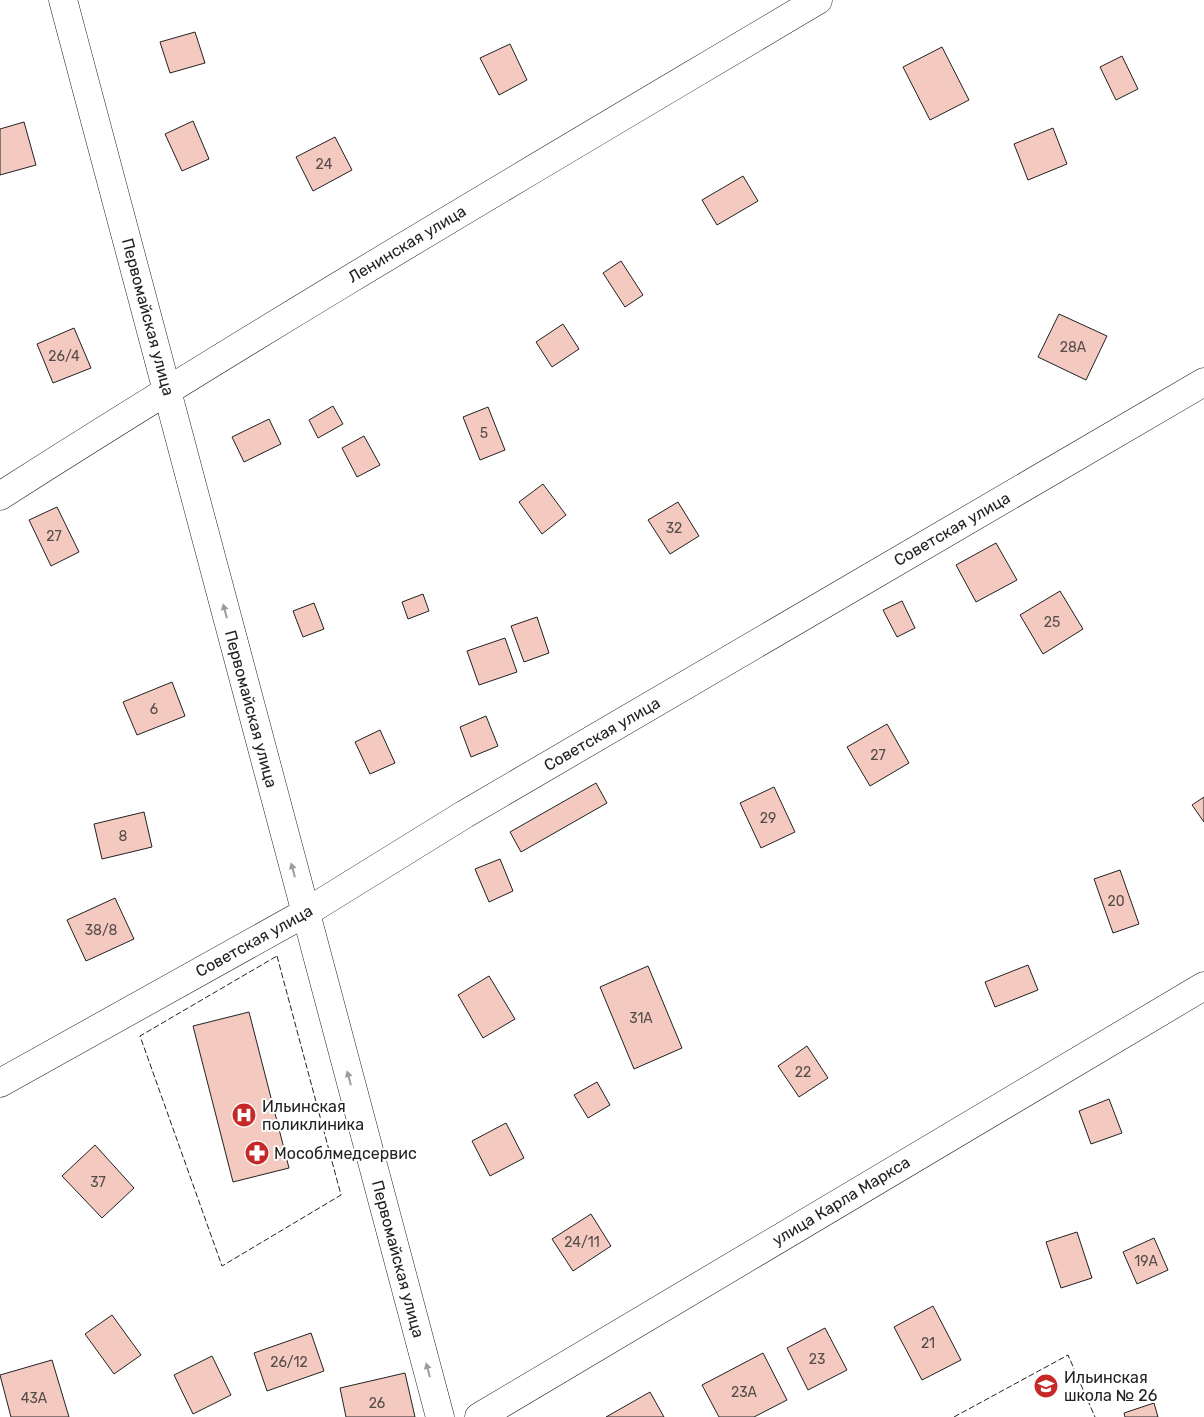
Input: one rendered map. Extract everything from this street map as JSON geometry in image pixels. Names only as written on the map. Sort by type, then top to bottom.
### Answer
[{"type":"street","name":"Первомайская улица","points":[[63,0],[440,1417]]},
{"type":"street","name":"Ленинская улица","points":[[0,496],[167,389],[818,0]]},
{"type":"street","name":"Советская улица","points":[[0,1083],[305,913],[465,814],[1204,382]]},
{"type":"street","name":"улица Карла Маркса","points":[[479,1417],[1204,986]]},
{"type":"building","points":[[195,32],[205,63],[170,73],[160,42]]},
{"type":"building","points":[[510,44],[527,80],[499,95],[480,58]]},
{"type":"building","points":[[942,47],[969,100],[930,120],[903,67]]},
{"type":"building","points":[[1122,56],[1138,89],[1116,100],[1100,67]]},
{"type":"building","points":[[193,121],[209,159],[182,171],[165,134]]},
{"type":"building","points":[[24,122],[36,165],[0,175],[0,129]]},
{"type":"building","points":[[1053,128],[1067,164],[1028,180],[1014,144]]},
{"type":"building","points":[[335,137],[352,170],[313,191],[296,157]]},
{"type":"building","points":[[743,176],[758,201],[717,225],[702,200]]},
{"type":"building","points":[[621,261],[643,295],[625,307],[603,273]]},
{"type":"building","points":[[1059,314],[1107,336],[1086,380],[1038,357]]},
{"type":"building","points":[[563,324],[579,349],[552,367],[536,342]]},
{"type":"building","points":[[74,328],[91,368],[53,383],[37,344]]},
{"type":"building","points":[[333,406],[343,424],[318,438],[309,420]]},
{"type":"building","points":[[488,407],[505,450],[480,460],[463,417]]},
{"type":"building","points":[[269,419],[281,444],[244,462],[232,437]]},
{"type":"building","points":[[364,436],[380,465],[357,477],[342,448]]},
{"type":"building","points":[[543,484],[566,515],[542,534],[519,502]]},
{"type":"building","points":[[678,502],[699,536],[670,554],[648,520]]},
{"type":"building","points":[[57,507],[79,552],[51,566],[29,520]]},
{"type":"building","points":[[996,543],[1017,580],[976,602],[956,565]]},
{"type":"building","points":[[1060,591],[1083,629],[1043,654],[1020,615]]},
{"type":"building","points":[[423,594],[429,611],[408,619],[402,602]]},
{"type":"building","points":[[902,601],[915,628],[897,637],[883,610]]},
{"type":"building","points":[[314,603],[324,629],[303,637],[293,611]]},
{"type":"building","points":[[537,617],[549,653],[524,662],[511,626]]},
{"type":"building","points":[[505,638],[517,672],[479,685],[467,651]]},
{"type":"building","points":[[172,682],[185,716],[137,735],[123,702]]},
{"type":"building","points":[[486,716],[498,746],[471,757],[460,727]]},
{"type":"building","points":[[887,724],[909,763],[870,786],[847,747]]},
{"type":"building","points":[[380,730],[395,763],[370,774],[355,742]]},
{"type":"building","points":[[596,783],[607,803],[521,852],[510,832]]},
{"type":"building","points":[[774,787],[795,832],[761,848],[740,803]]},
{"type":"building","points":[[1204,797],[1204,822],[1192,805]]},
{"type":"building","points":[[144,812],[152,847],[102,859],[94,824]]},
{"type":"building","points":[[500,859],[513,891],[489,902],[475,869]]},
{"type":"building","points":[[1120,870],[1139,924],[1113,933],[1094,879]]},
{"type":"building","points":[[115,898],[134,939],[86,961],[67,920]]},
{"type":"building","points":[[1028,965],[1038,990],[995,1007],[985,982]]},
{"type":"building","points":[[648,966],[682,1048],[634,1069],[600,987]]},
{"type":"building","points":[[489,976],[515,1019],[483,1038],[458,995]]},
{"type":"building","points":[[249,1012],[289,1168],[233,1182],[193,1026]]},
{"type":"building","points":[[807,1046],[828,1078],[799,1097],[778,1066]]},
{"type":"building","points":[[597,1082],[610,1105],[588,1118],[574,1095]]},
{"type":"building","points":[[1109,1099],[1122,1133],[1091,1144],[1079,1111]]},
{"type":"building","points":[[506,1123],[524,1158],[490,1176],[472,1141]]},
{"type":"building","points":[[95,1145],[134,1188],[102,1218],[62,1176]]},
{"type":"building","points":[[591,1214],[611,1246],[573,1271],[552,1239]]},
{"type":"building","points":[[1077,1232],[1092,1278],[1061,1288],[1046,1242]]},
{"type":"building","points":[[1154,1238],[1168,1270],[1137,1284],[1123,1252]]},
{"type":"building","points":[[933,1306],[961,1360],[922,1380],[894,1327]]},
{"type":"building","points":[[112,1315],[141,1355],[114,1374],[85,1334]]},
{"type":"building","points":[[825,1328],[847,1370],[808,1390],[787,1348]]},
{"type":"building","points":[[311,1333],[324,1371],[267,1391],[254,1353]]},
{"type":"building","points":[[763,1353],[787,1400],[754,1417],[719,1417],[702,1385]]},
{"type":"building","points":[[212,1356],[231,1395],[193,1414],[174,1375]]},
{"type":"building","points":[[52,1360],[69,1417],[11,1417],[0,1375]]},
{"type":"building","points":[[405,1373],[415,1417],[346,1417],[340,1388]]},
{"type":"building","points":[[650,1392],[664,1417],[606,1417]]},
{"type":"building","points":[[1154,1403],[1158,1417],[1125,1417],[1124,1413]]},
{"type":"fence","points":[[277,956],[341,1195],[222,1266],[140,1036],[277,956]]},
{"type":"fence","points":[[954,1417],[1068,1355],[1095,1417]]},
{"type":"place","name":"Ильинская поликлиника","points":[[244,1115]]},
{"type":"place","name":"Мособлмедсервис","points":[[257,1153]]},
{"type":"place","name":"Ильинская школа № 26","points":[[1046,1386]]}]
